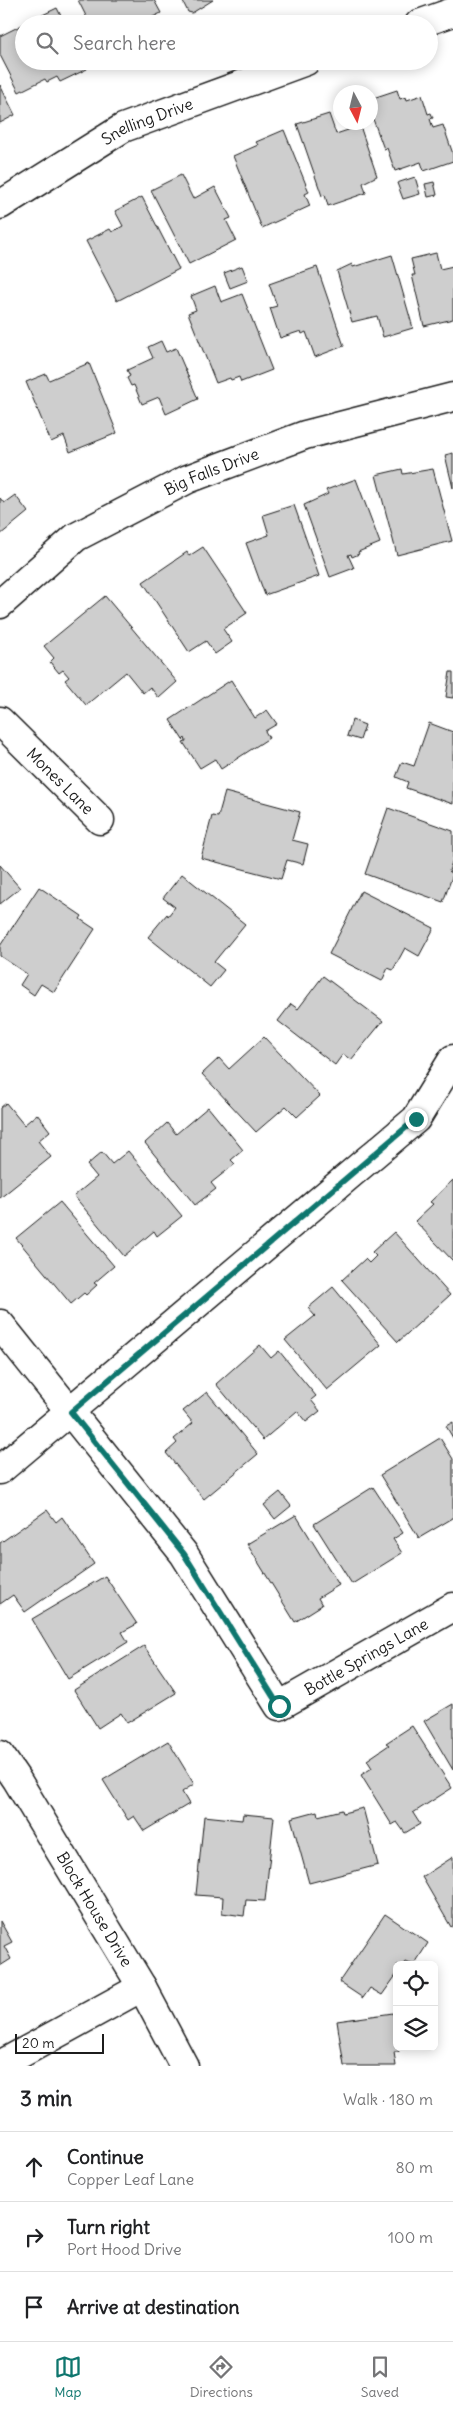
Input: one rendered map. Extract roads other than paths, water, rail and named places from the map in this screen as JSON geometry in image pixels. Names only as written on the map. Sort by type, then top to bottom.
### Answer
[{"type":"street","points":[[438,17],[453,12]]},
{"type":"street","name":"Snelling Drive","points":[[0,205],[123,128],[281,70]]},
{"type":"street","name":"Big Falls Drive","points":[[0,604],[76,537],[188,479],[305,435],[453,397]]},
{"type":"street","name":"Mones Lane","points":[[0,720],[100,820]]},
{"type":"street","points":[[0,1470],[416,1119],[453,1059]]},
{"type":"street","points":[[0,1324],[71,1412]]},
{"type":"street","name":"Bottle Springs Lane","points":[[71,1412],[184,1554],[279,1706],[453,1607]]},
{"type":"street","name":"Block House Drive","points":[[0,1755],[142,1986],[184,2066]]},
{"type":"street","points":[[0,2064],[142,1986]]}]
